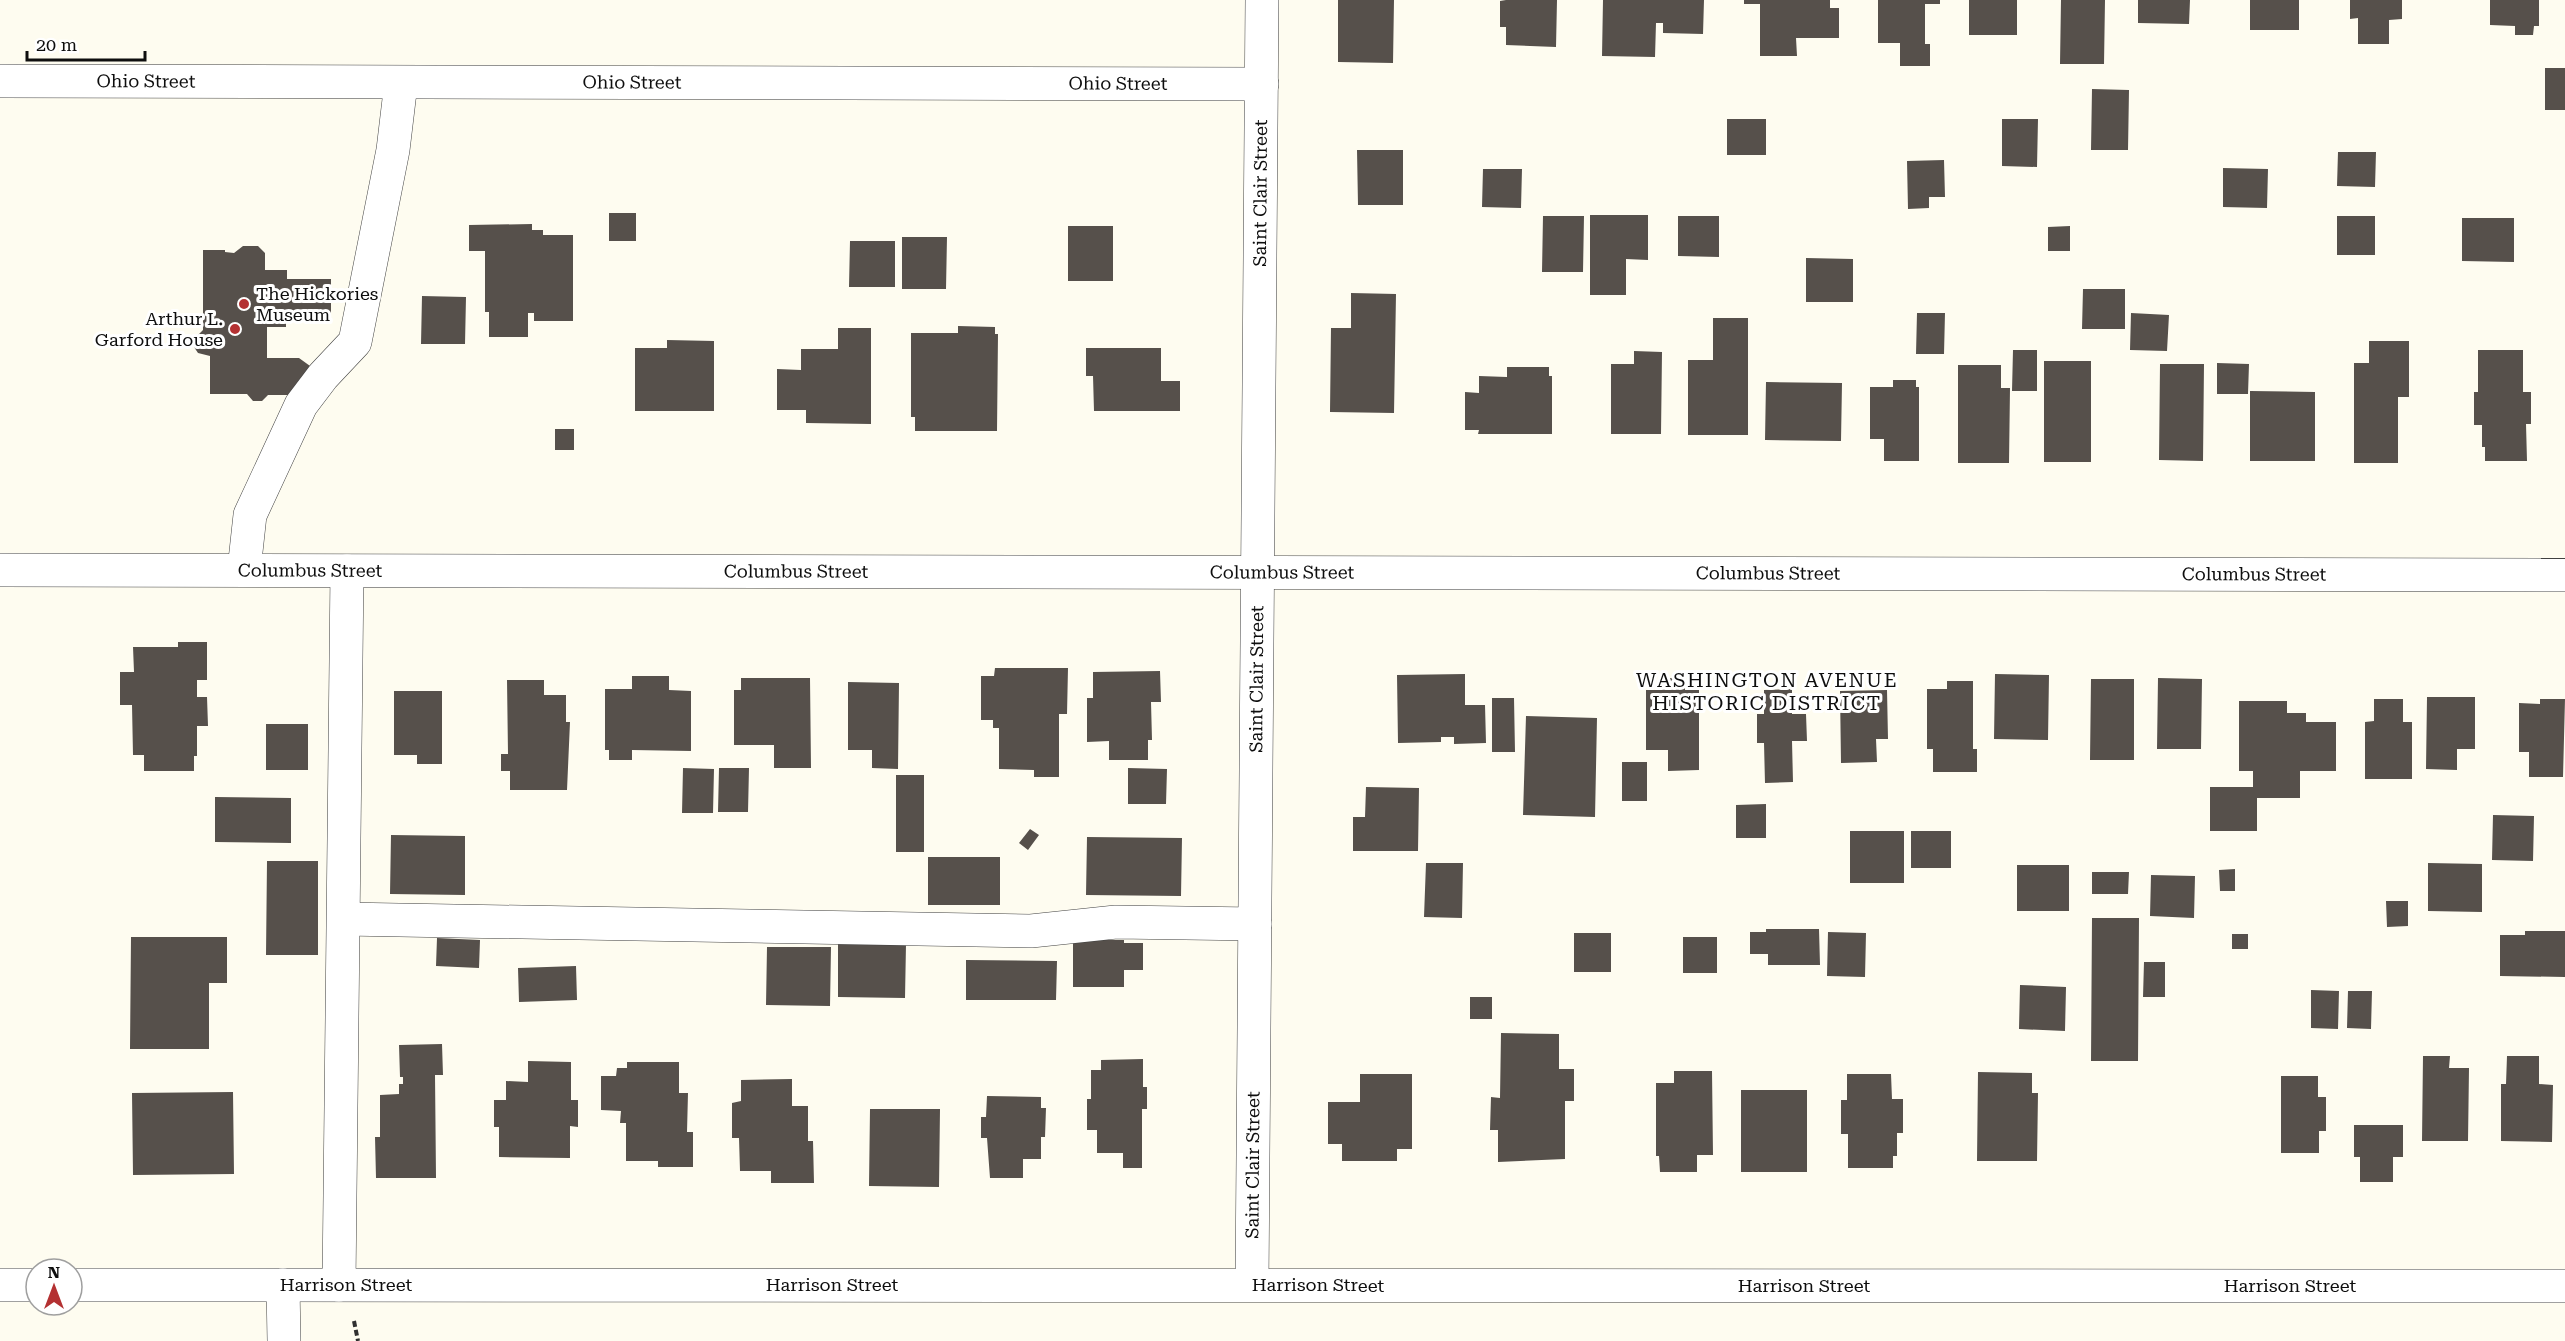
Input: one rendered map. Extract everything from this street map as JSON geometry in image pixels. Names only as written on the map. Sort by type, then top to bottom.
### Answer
[{"type":"street","name":"Saint Clair Street","points":[[1252,1285],[1262,0]]},
{"type":"street","name":"Ohio Street","points":[[0,81],[1262,84]]},
{"type":"street","points":[[244,570],[250,515],[301,405],[355,342],[393,150],[401,83]]},
{"type":"street","name":"Columbus Street","points":[[0,570],[2565,575]]},
{"type":"street","points":[[339,1285],[347,571]]},
{"type":"street","points":[[344,919],[1031,931],[1116,922],[1255,924]]},
{"type":"street","points":[[0,1285],[24,1285]]},
{"type":"street","name":"Harrison Street","points":[[84,1285],[2565,1286]]},
{"type":"street","points":[[283,1285],[284,1341]]},
{"type":"building","points":[[1338,0],[1394,0],[1393,63],[1338,62]]},
{"type":"building","points":[[1557,0],[1556,47],[1506,45],[1506,27],[1500,27],[1500,1]]},
{"type":"building","points":[[1603,0],[1704,0],[1703,34],[1663,33],[1663,23],[1656,23],[1655,57],[1602,56]]},
{"type":"building","points":[[1744,0],[1830,0],[1830,8],[1839,8],[1839,38],[1796,38],[1797,56],[1760,56],[1760,4],[1744,4]]},
{"type":"building","points":[[1878,0],[1940,0],[1940,4],[1925,4],[1925,44],[1930,44],[1930,66],[1900,66],[1900,43],[1878,43]]},
{"type":"building","points":[[1969,0],[2017,0],[2017,35],[1969,35]]},
{"type":"building","points":[[2061,0],[2105,0],[2104,64],[2060,64]]},
{"type":"building","points":[[2138,0],[2190,0],[2189,24],[2138,23]]},
{"type":"building","points":[[2250,0],[2299,0],[2299,30],[2250,30]]},
{"type":"building","points":[[2350,0],[2402,0],[2402,19],[2389,20],[2389,44],[2358,44],[2358,18],[2350,19]]},
{"type":"building","points":[[2490,0],[2539,0],[2539,26],[2534,26],[2533,35],[2515,35],[2515,26],[2490,25]]},
{"type":"building","points":[[2545,68],[2565,68],[2565,110],[2545,110]]},
{"type":"building","points":[[2092,89],[2129,90],[2128,150],[2091,150]]},
{"type":"building","points":[[1727,119],[1766,119],[1766,155],[1727,155]]},
{"type":"building","points":[[2002,119],[2038,119],[2037,167],[2002,166]]},
{"type":"building","points":[[1357,150],[1403,150],[1403,205],[1358,205]]},
{"type":"building","points":[[2338,152],[2376,152],[2375,187],[2337,186]]},
{"type":"building","points":[[1944,160],[1945,197],[1929,197],[1929,208],[1908,209],[1907,161]]},
{"type":"building","points":[[2223,168],[2268,169],[2267,208],[2223,207]]},
{"type":"building","points":[[1483,169],[1522,169],[1521,208],[1482,207]]},
{"type":"building","points":[[609,213],[636,213],[636,241],[609,241]]},
{"type":"building","points":[[1590,215],[1648,215],[1648,260],[1626,259],[1626,295],[1590,295]]},
{"type":"building","points":[[1543,216],[1584,216],[1583,272],[1542,272]]},
{"type":"building","points":[[1678,216],[1719,216],[1719,257],[1678,256]]},
{"type":"building","points":[[2337,216],[2375,216],[2375,255],[2337,255]]},
{"type":"building","points":[[2462,218],[2514,218],[2514,262],[2462,261]]},
{"type":"building","points":[[532,224],[532,230],[543,230],[543,235],[573,235],[573,321],[534,321],[534,313],[528,313],[528,337],[489,337],[489,312],[485,312],[485,251],[469,251],[469,225]]},
{"type":"building","points":[[1068,226],[1113,226],[1113,281],[1068,281]]},
{"type":"building","points":[[2070,226],[2070,251],[2048,251],[2048,227]]},
{"type":"building","points":[[902,237],[947,237],[946,289],[902,289]]},
{"type":"building","points":[[850,241],[895,241],[895,287],[849,287]]},
{"type":"building","name":"Arthur L. Garford House","points":[[243,246],[258,246],[265,253],[265,270],[287,270],[287,279],[331,279],[331,319],[286,319],[286,327],[267,327],[267,358],[299,358],[335,384],[313,414],[287,395],[268,395],[262,401],[253,401],[247,394],[210,394],[210,356],[198,353],[194,347],[194,339],[203,330],[203,250],[225,250],[225,252],[234,253]]},
{"type":"building","points":[[1806,258],[1853,259],[1853,302],[1806,302]]},
{"type":"building","points":[[2083,289],[2125,289],[2125,329],[2082,329]]},
{"type":"building","points":[[1351,293],[1396,294],[1394,413],[1330,412],[1331,328],[1351,328]]},
{"type":"building","points":[[422,296],[466,297],[465,344],[421,344]]},
{"type":"building","points":[[1917,313],[1945,313],[1944,354],[1916,354]]},
{"type":"building","points":[[2131,313],[2169,315],[2167,351],[2130,350]]},
{"type":"building","points":[[1713,318],[1748,318],[1748,435],[1688,435],[1688,360],[1713,360]]},
{"type":"building","points":[[958,326],[995,327],[995,334],[998,334],[997,431],[915,431],[915,417],[911,417],[911,333],[958,333]]},
{"type":"building","points":[[838,328],[871,328],[871,424],[806,423],[806,410],[777,410],[777,369],[801,370],[801,349],[838,349]]},
{"type":"building","points":[[667,340],[714,341],[714,411],[635,411],[635,348],[667,348]]},
{"type":"building","points":[[2369,341],[2409,341],[2409,397],[2398,397],[2398,463],[2354,463],[2354,363],[2369,363]]},
{"type":"building","points":[[1086,348],[1161,348],[1161,381],[1180,381],[1180,411],[1094,411],[1093,376],[1086,376]]},
{"type":"building","points":[[2013,350],[2037,350],[2037,391],[2012,391]]},
{"type":"building","points":[[2478,350],[2523,350],[2523,392],[2531,392],[2531,424],[2526,424],[2527,461],[2485,461],[2485,447],[2482,447],[2482,425],[2474,425],[2474,392],[2478,392]]},
{"type":"building","points":[[1634,351],[1662,352],[1661,434],[1611,434],[1611,364],[1634,364]]},
{"type":"building","points":[[2044,361],[2091,361],[2091,462],[2044,462]]},
{"type":"building","points":[[2217,363],[2249,364],[2248,394],[2217,394]]},
{"type":"building","points":[[2160,364],[2204,364],[2203,461],[2159,460]]},
{"type":"building","points":[[1958,365],[2001,365],[2001,388],[2010,388],[2009,463],[1958,463]]},
{"type":"building","points":[[1507,367],[1549,367],[1549,376],[1552,376],[1552,434],[1478,434],[1479,430],[1465,430],[1465,392],[1479,393],[1479,376],[1507,377]]},
{"type":"building","points":[[1893,380],[1916,380],[1916,387],[1919,387],[1919,461],[1884,461],[1884,439],[1870,439],[1870,387],[1893,387]]},
{"type":"building","points":[[1766,382],[1842,383],[1841,441],[1765,440]]},
{"type":"building","points":[[2250,391],[2315,392],[2315,461],[2250,461]]},
{"type":"building","points":[[555,429],[574,429],[574,450],[555,450]]},
{"type":"building","points":[[178,642],[207,642],[207,680],[197,680],[197,697],[207,697],[208,726],[197,726],[197,756],[194,756],[194,771],[144,771],[144,755],[133,755],[132,705],[120,705],[120,672],[134,672],[133,647],[178,647]]},
{"type":"building","points":[[995,668],[1068,668],[1067,714],[1059,714],[1059,777],[1034,777],[1034,770],[999,769],[999,728],[993,728],[993,720],[981,720],[981,676],[994,676]]},
{"type":"building","points":[[1160,671],[1161,702],[1151,702],[1152,740],[1148,740],[1148,760],[1109,760],[1109,741],[1087,742],[1087,698],[1093,698],[1093,672]]},
{"type":"building","points":[[1465,674],[1465,705],[1485,705],[1486,743],[1454,744],[1454,737],[1441,737],[1441,742],[1398,743],[1397,675]]},
{"type":"building","points":[[1995,674],[2049,675],[2048,740],[1994,739]]},
{"type":"building","points":[[632,676],[669,676],[669,690],[691,691],[691,751],[632,750],[632,760],[609,760],[609,750],[605,750],[605,689],[632,689]]},
{"type":"building","points":[[741,678],[810,678],[811,768],[774,768],[774,745],[734,745],[734,690],[741,690]]},
{"type":"building","points":[[1661,678],[1685,678],[1685,690],[1699,690],[1699,770],[1668,771],[1668,750],[1646,750],[1646,690],[1661,690]]},
{"type":"building","points":[[2158,678],[2202,679],[2201,749],[2157,749]]},
{"type":"building","points":[[2091,679],[2134,679],[2134,760],[2090,760]]},
{"type":"building","points":[[507,680],[544,680],[544,695],[566,695],[566,722],[570,722],[567,790],[510,790],[510,771],[501,771],[501,754],[508,754]]},
{"type":"building","points":[[1947,681],[1973,681],[1973,749],[1977,749],[1977,772],[1933,772],[1933,749],[1927,749],[1927,689],[1947,689]]},
{"type":"building","points":[[848,682],[899,683],[898,769],[872,768],[872,750],[848,750]]},
{"type":"building","points":[[1792,689],[1792,714],[1806,714],[1807,741],[1792,741],[1793,782],[1765,783],[1764,743],[1757,743],[1757,714],[1764,714],[1764,690]]},
{"type":"building","points":[[1887,690],[1888,739],[1876,739],[1877,762],[1841,763],[1840,691]]},
{"type":"building","points":[[394,691],[442,691],[442,764],[417,764],[417,755],[394,755]]},
{"type":"building","points":[[2427,697],[2475,697],[2475,749],[2457,749],[2457,770],[2426,769]]},
{"type":"building","points":[[1492,698],[1514,698],[1515,752],[1492,752]]},
{"type":"building","points":[[2374,699],[2403,699],[2403,722],[2412,722],[2412,779],[2365,779],[2365,722],[2374,721]]},
{"type":"building","points":[[2540,699],[2565,699],[2563,777],[2529,777],[2529,752],[2519,752],[2519,703],[2540,704]]},
{"type":"building","points":[[2239,701],[2287,701],[2287,713],[2306,713],[2306,722],[2336,722],[2336,771],[2300,771],[2300,798],[2257,798],[2257,831],[2210,831],[2210,787],[2253,787],[2253,771],[2239,771]]},
{"type":"building","points":[[1526,716],[1597,718],[1595,817],[1523,815]]},
{"type":"building","points":[[266,724],[308,724],[308,770],[266,770]]},
{"type":"building","points":[[1622,762],[1647,762],[1647,801],[1622,801]]},
{"type":"building","points":[[683,768],[714,769],[713,813],[682,813]]},
{"type":"building","points":[[719,768],[749,768],[748,812],[718,812]]},
{"type":"building","points":[[1128,768],[1167,769],[1166,804],[1128,804]]},
{"type":"building","points":[[896,775],[924,775],[924,852],[896,852]]},
{"type":"building","points":[[1366,787],[1419,788],[1418,851],[1353,851],[1353,817],[1365,817]]},
{"type":"building","points":[[215,797],[291,798],[291,843],[215,842]]},
{"type":"building","points":[[1766,804],[1766,838],[1736,838],[1736,805]]},
{"type":"building","points":[[2493,815],[2534,816],[2533,861],[2492,860]]},
{"type":"building","points":[[1030,829],[1039,835],[1028,850],[1019,843]]},
{"type":"building","points":[[1850,831],[1904,831],[1904,883],[1850,883]]},
{"type":"building","points":[[1911,831],[1951,831],[1951,868],[1911,868]]},
{"type":"building","points":[[391,835],[465,836],[465,895],[390,894]]},
{"type":"building","points":[[1087,837],[1182,838],[1181,896],[1086,895]]},
{"type":"building","points":[[928,857],[1000,857],[1000,905],[928,905]]},
{"type":"building","points":[[267,861],[318,861],[318,955],[266,955]]},
{"type":"building","points":[[1426,863],[1463,863],[1462,918],[1424,917]]},
{"type":"building","points":[[2428,863],[2482,864],[2482,912],[2428,911]]},
{"type":"building","points":[[2017,865],[2069,865],[2069,911],[2017,911]]},
{"type":"building","points":[[2235,869],[2235,891],[2220,891],[2219,870]]},
{"type":"building","points":[[2092,872],[2129,872],[2128,894],[2092,894]]},
{"type":"building","points":[[2151,875],[2195,876],[2194,918],[2150,916]]},
{"type":"building","points":[[2386,901],[2408,901],[2408,926],[2387,927]]},
{"type":"building","points":[[2092,918],[2139,918],[2138,1061],[2091,1061]]},
{"type":"building","points":[[1766,929],[1819,929],[1820,965],[1768,965],[1768,954],[1750,954],[1750,932],[1766,932]]},
{"type":"building","points":[[2525,931],[2565,931],[2565,977],[2500,976],[2500,935],[2525,935]]},
{"type":"building","points":[[1828,932],[1866,933],[1865,977],[1827,976]]},
{"type":"building","points":[[1574,933],[1611,933],[1611,972],[1574,972]]},
{"type":"building","points":[[2232,934],[2248,934],[2248,949],[2232,949]]},
{"type":"building","points":[[131,937],[227,937],[227,983],[209,983],[209,1049],[130,1049]]},
{"type":"building","points":[[1683,937],[1717,937],[1717,973],[1683,973]]},
{"type":"building","points":[[437,938],[480,940],[479,968],[436,966]]},
{"type":"building","points":[[1073,940],[1124,940],[1124,943],[1143,943],[1143,970],[1124,970],[1124,987],[1073,987]]},
{"type":"building","points":[[838,943],[906,944],[905,998],[838,997]]},
{"type":"building","points":[[767,947],[831,947],[830,1006],[766,1005]]},
{"type":"building","points":[[966,960],[1057,961],[1056,1000],[966,1000]]},
{"type":"building","points":[[2144,962],[2165,962],[2165,997],[2143,997]]},
{"type":"building","points":[[576,966],[577,1000],[519,1002],[518,968]]},
{"type":"building","points":[[2020,985],[2066,987],[2065,1031],[2019,1029]]},
{"type":"building","points":[[2311,990],[2339,991],[2338,1029],[2311,1028]]},
{"type":"building","points":[[2348,991],[2372,991],[2371,1029],[2347,1028]]},
{"type":"building","points":[[1470,997],[1492,997],[1492,1019],[1470,1019]]},
{"type":"building","points":[[1501,1033],[1559,1034],[1559,1069],[1574,1069],[1574,1101],[1565,1101],[1565,1159],[1498,1162],[1498,1130],[1490,1130],[1491,1097],[1500,1098]]},
{"type":"building","points":[[442,1044],[443,1075],[435,1075],[436,1178],[376,1178],[375,1137],[380,1137],[380,1095],[399,1094],[399,1084],[403,1084],[403,1077],[400,1077],[399,1045]]},
{"type":"building","points":[[2423,1056],[2450,1056],[2449,1068],[2469,1068],[2468,1141],[2422,1141]]},
{"type":"building","points":[[2507,1056],[2539,1056],[2539,1084],[2553,1085],[2552,1142],[2501,1141],[2501,1084],[2506,1084]]},
{"type":"building","points":[[1143,1059],[1143,1087],[1147,1087],[1147,1109],[1142,1109],[1142,1168],[1123,1168],[1123,1153],[1097,1153],[1097,1130],[1087,1130],[1087,1099],[1091,1099],[1091,1070],[1101,1070],[1101,1060]]},
{"type":"building","points":[[528,1061],[571,1062],[571,1100],[578,1100],[578,1127],[570,1126],[570,1158],[499,1157],[499,1127],[494,1127],[494,1100],[506,1100],[506,1081],[528,1082]]},
{"type":"building","points":[[627,1062],[679,1062],[679,1093],[688,1093],[687,1132],[693,1132],[693,1167],[658,1167],[658,1161],[626,1161],[626,1123],[620,1123],[621,1111],[601,1110],[601,1076],[616,1076],[617,1068],[627,1068]]},
{"type":"building","points":[[1674,1071],[1712,1071],[1713,1155],[1697,1155],[1697,1172],[1660,1172],[1659,1156],[1656,1156],[1656,1083],[1674,1083]]},
{"type":"building","points":[[1978,1072],[2032,1073],[2032,1093],[2038,1093],[2037,1161],[1977,1161]]},
{"type":"building","points":[[1360,1074],[1412,1074],[1412,1149],[1397,1149],[1397,1161],[1342,1161],[1342,1144],[1328,1144],[1328,1102],[1360,1102]]},
{"type":"building","points":[[1847,1074],[1891,1074],[1892,1099],[1903,1099],[1903,1133],[1897,1133],[1897,1156],[1893,1156],[1893,1168],[1848,1168],[1848,1134],[1841,1134],[1841,1100],[1847,1100]]},
{"type":"building","points":[[2281,1076],[2318,1076],[2318,1097],[2326,1097],[2326,1131],[2319,1131],[2319,1153],[2281,1153]]},
{"type":"building","points":[[792,1079],[792,1106],[808,1106],[808,1141],[813,1141],[814,1183],[771,1183],[771,1171],[740,1171],[739,1138],[732,1138],[732,1103],[741,1101],[741,1080]]},
{"type":"building","points":[[1741,1090],[1807,1090],[1807,1172],[1741,1172]]},
{"type":"building","points":[[233,1092],[234,1174],[133,1175],[132,1093]]},
{"type":"building","points":[[987,1096],[1041,1097],[1041,1108],[1046,1108],[1045,1137],[1041,1137],[1041,1159],[1023,1159],[1023,1178],[990,1178],[987,1138],[981,1138],[981,1117],[986,1117]]},
{"type":"building","points":[[870,1109],[940,1109],[939,1187],[869,1186]]},
{"type":"building","points":[[2354,1125],[2403,1125],[2403,1157],[2393,1157],[2393,1182],[2360,1182],[2360,1157],[2354,1157]]},
{"type":"place","name":"The Hickories Museum","points":[[244,304]]},
{"type":"place","name":"Arthur L. Garford House","points":[[235,329]]},
{"type":"district","name":"WASHINGTON AVENUE HISTORIC DISTRICT","points":[[1767,692]]}]
